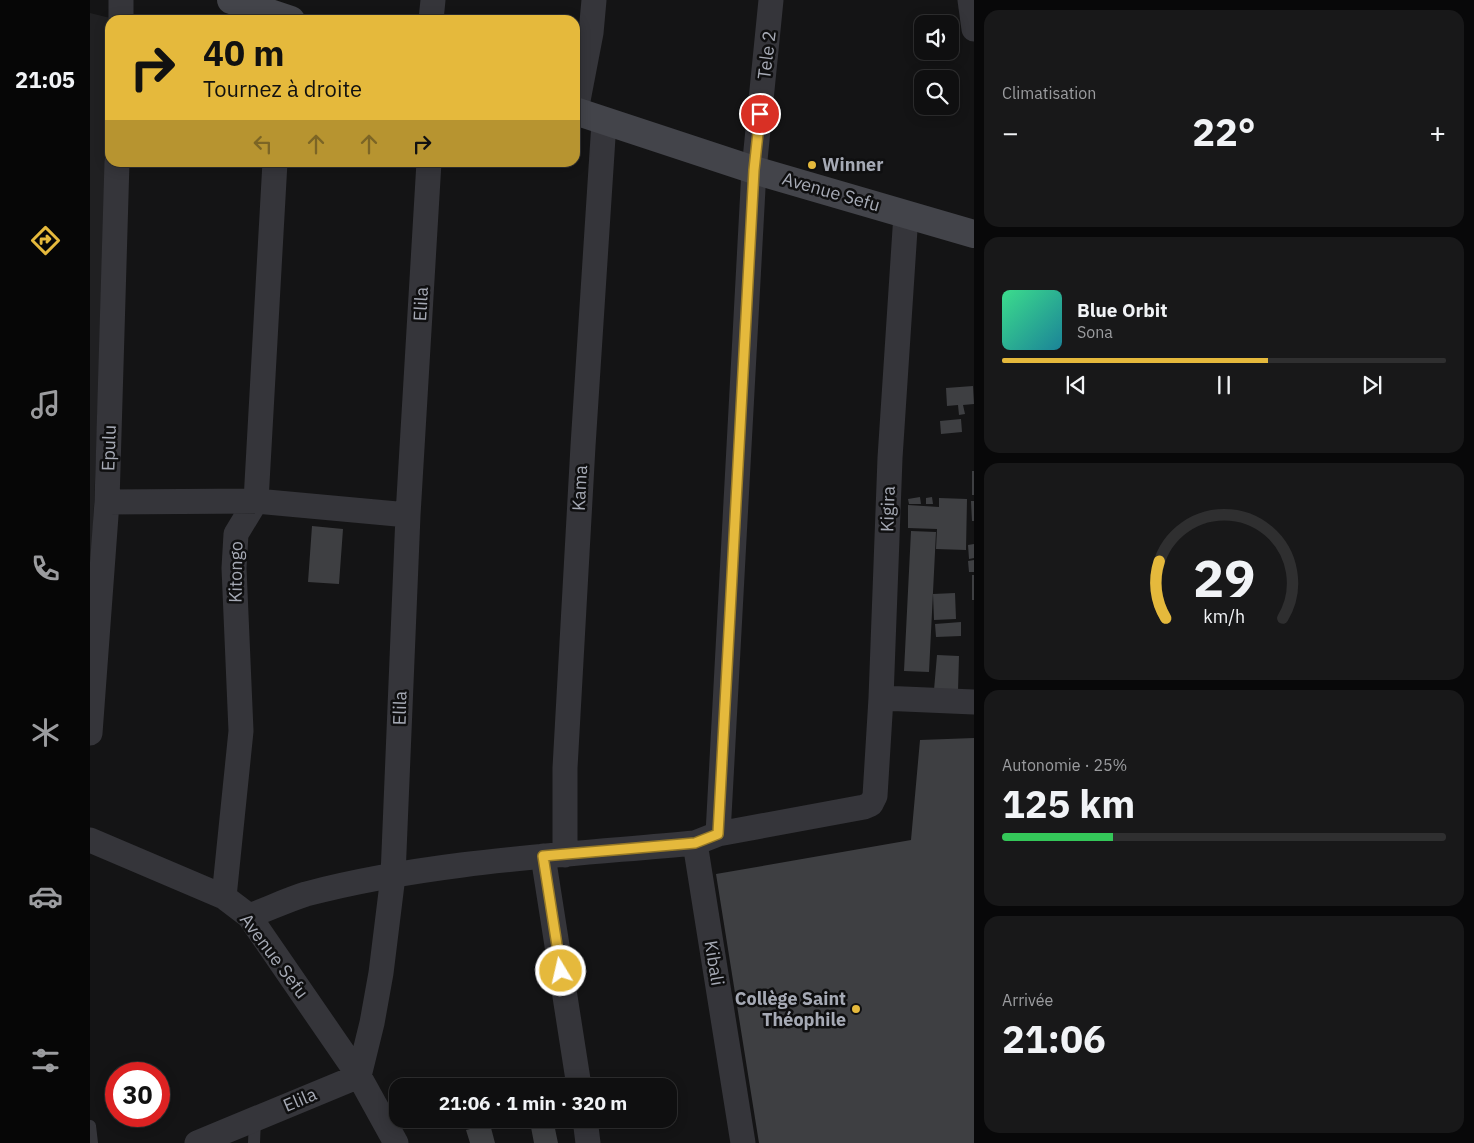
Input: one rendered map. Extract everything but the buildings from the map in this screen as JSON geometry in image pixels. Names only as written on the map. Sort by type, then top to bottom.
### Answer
[{"type":"main road","points":[[231,0],[275,13]]},
{"type":"main road","name":"Avenue Sefu","points":[[580,113],[754,170],[974,234]]},
{"type":"street","points":[[121,0],[121,15]]},
{"type":"street","points":[[432,15],[433,0]]},
{"type":"street","points":[[580,90],[591,33],[594,0]]},
{"type":"street","name":"Tele 2","points":[[754,170],[771,0]]},
{"type":"street","points":[[970,0],[974,29]]},
{"type":"street","name":"Kama","points":[[578,1078],[554,856],[565,768],[582,446],[604,122]]},
{"type":"street","name":"Epulu","points":[[90,733],[107,502],[117,167]]},
{"type":"street","name":"Kitongo","points":[[224,897],[241,731],[234,568],[236,534],[256,501],[275,167]]},
{"type":"street","name":"Elila","points":[[197,1143],[254,1131],[359,1076],[372,1023],[381,973],[393,876],[408,514],[429,167]]},
{"type":"street","name":"Kibali","points":[[743,1143],[706,839],[754,170]]},
{"type":"street","name":"Kigira","points":[[706,839],[864,807],[871,804],[875,796],[881,698],[890,458],[906,214]]},
{"type":"street","points":[[107,502],[256,501],[408,514]]},
{"type":"street","points":[[881,698],[974,702]]},
{"type":"street","points":[[249,916],[305,895],[393,876],[706,839]]},
{"type":"street","name":"Avenue Sefu","points":[[90,840],[224,897],[249,916],[359,1076],[396,1143]]},
{"type":"street","points":[[586,1128],[588,1143]]},
{"type":"lane","points":[[90,1126],[92,1143]]},
{"type":"shaded area","points":[[90,13],[105,17],[105,167],[108,167],[90,603]]},
{"type":"place","name":"Winner","points":[[812,165]]},
{"type":"place","name":"Collège Saint Théophile","points":[[856,1009]]},
{"type":"route","points":[[561,971],[543,856],[695,843],[718,834],[754,170],[760,114]]}]
